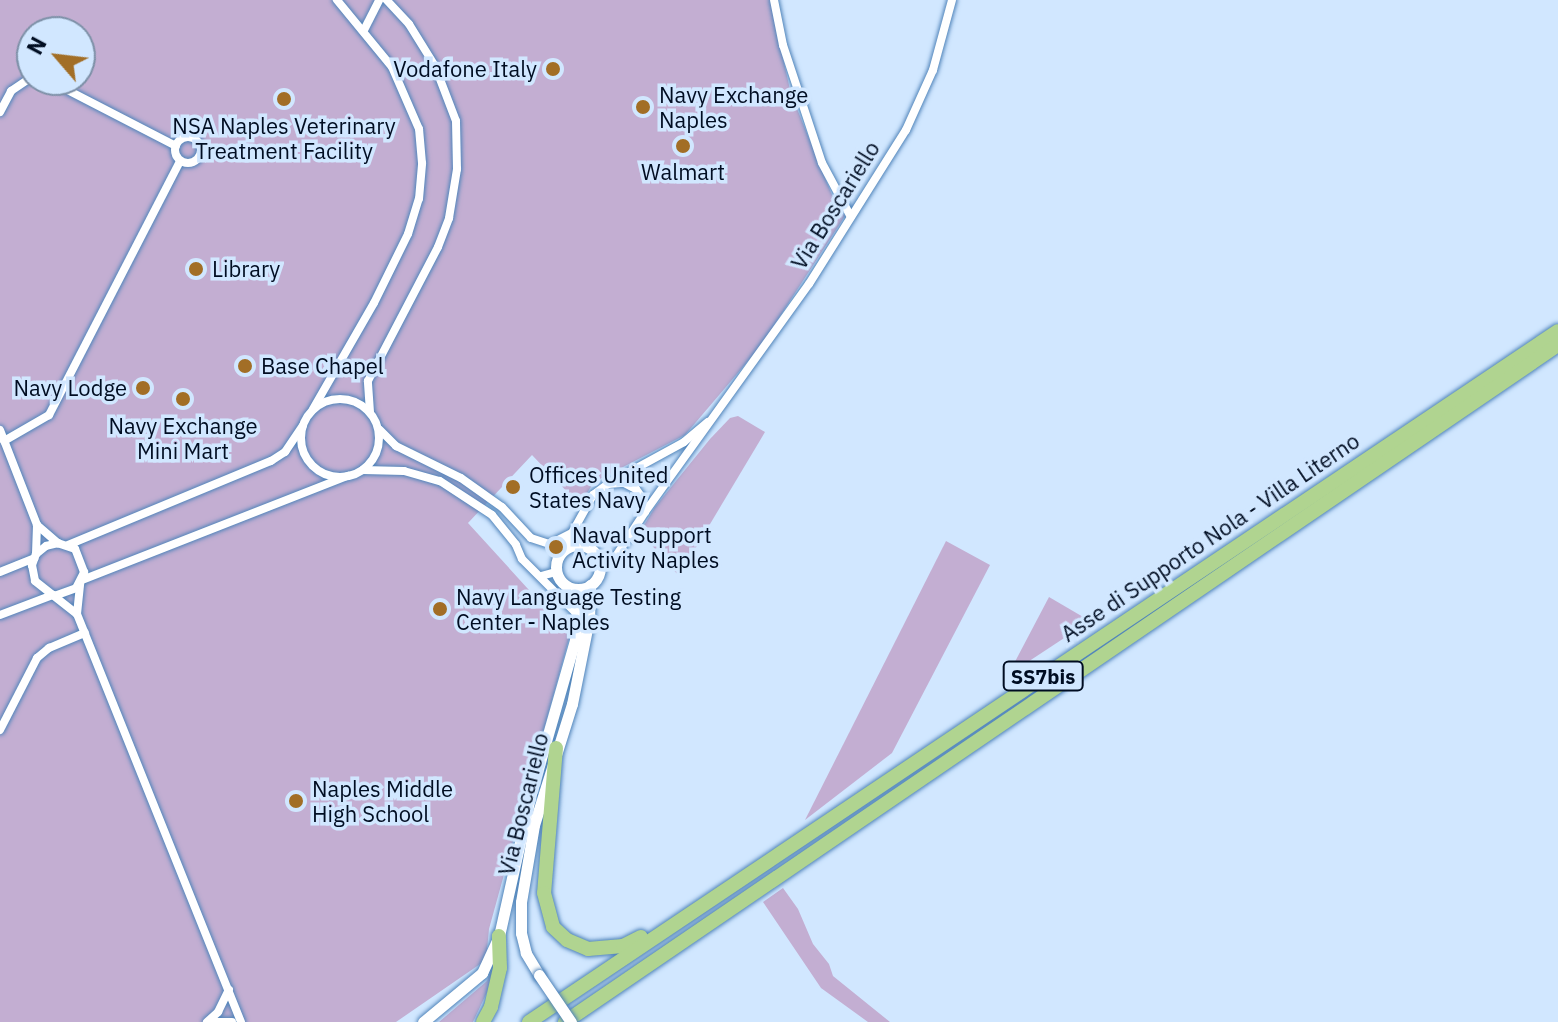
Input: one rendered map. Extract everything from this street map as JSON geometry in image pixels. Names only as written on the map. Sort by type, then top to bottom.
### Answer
[{"type":"highway","name":"Asse di Supporto Nola - Villa Literno","points":[[529,1022],[1558,331]]},
{"type":"highway","name":"Asse di Supporto Nola - Villa Literno","points":[[568,1022],[1558,345]]},
{"type":"highway","points":[[556,748],[544,893],[550,918],[558,933],[588,949],[623,946],[708,900]]},
{"type":"highway","points":[[483,1022],[491,1007],[500,968],[499,936]]},
{"type":"street","points":[[0,572],[35,556],[46,546],[63,544],[271,461],[285,452],[313,409],[374,303],[408,234],[419,199],[422,163],[419,129],[392,67],[337,0]]},
{"type":"street","points":[[364,30],[379,0]]},
{"type":"street","points":[[387,0],[409,24],[435,66],[456,121],[457,169],[449,218],[438,247],[368,381],[370,412],[379,428],[396,446],[461,478],[502,507],[531,538],[550,544],[570,534]]},
{"type":"street","points":[[774,0],[783,45],[822,163],[851,217]]},
{"type":"street","name":"Via Boscariello","points":[[600,565],[614,559],[718,414],[906,130],[933,70],[952,0]]},
{"type":"street","points":[[0,112],[16,87]]},
{"type":"street","points":[[4,441],[49,415],[180,161],[176,146],[79,96]]},
{"type":"street","points":[[176,146],[188,138],[200,147],[195,161],[180,161]]},
{"type":"street","points":[[313,409],[323,402],[348,399],[370,412]]},
{"type":"street","name":"Via Boscariello","points":[[562,551],[593,495],[684,442],[718,414]]},
{"type":"street","points":[[303,425],[302,448],[315,468],[325,474],[348,476]]},
{"type":"street","points":[[363,470],[377,451],[379,428]]},
{"type":"street","points":[[0,430],[37,525],[35,581],[77,614],[241,1022]]},
{"type":"street","points":[[0,615],[70,592],[81,581],[363,470],[404,471],[440,481],[492,515],[516,545],[522,559],[577,614]]},
{"type":"street","points":[[608,484],[624,483],[636,489],[643,499],[645,512]]},
{"type":"street","points":[[37,525],[83,563],[77,614]]},
{"type":"street","points":[[573,545],[588,546],[598,556],[600,565],[598,576],[590,585],[573,589],[561,581],[556,572],[562,551],[573,545]]},
{"type":"street","points":[[541,576],[556,572]]},
{"type":"street","name":"Via Boscariello","points":[[568,1022],[526,953],[519,921],[534,825],[578,678],[589,619],[590,585]]},
{"type":"street","name":"Via Boscariello","points":[[423,1022],[482,973],[499,936],[530,797],[575,640],[577,614],[573,589]]},
{"type":"street","points":[[0,730],[37,658],[49,648],[85,633]]},
{"type":"street","points":[[209,1022],[218,1012],[229,989]]},
{"type":"street","points":[[209,1022],[232,1022]]},
{"type":"shaded area","points":[[0,0],[770,0],[791,94],[832,195],[845,216],[760,347],[685,435],[594,482],[579,506],[569,504],[573,498],[532,455],[468,523],[570,635],[489,929],[486,960],[396,1022],[0,1022]]},
{"type":"shaded area","points":[[738,416],[765,432],[679,576],[640,532],[655,507],[710,439],[730,418]]},
{"type":"shaded area","points":[[946,541],[990,565],[892,753],[805,820]]},
{"type":"shaded area","points":[[1049,597],[1090,621],[1008,675]]},
{"type":"shaded area","points":[[783,888],[798,909],[813,944],[829,964],[833,976],[890,1022],[868,1022],[821,988],[763,902]]},
{"type":"shaded area","points":[[495,962],[489,988],[473,1022],[439,1022],[487,981]]},
{"type":"place","name":"Vodafone Italy","points":[[553,69]]},
{"type":"place","name":"NSA Naples Veterinary Treatment Facility","points":[[284,99]]},
{"type":"place","name":"Navy Exchange Naples","points":[[643,107]]},
{"type":"place","name":"Walmart","points":[[683,146]]},
{"type":"place","name":"Library","points":[[196,269]]},
{"type":"place","name":"Base Chapel","points":[[245,366]]},
{"type":"place","name":"Navy Lodge","points":[[143,388]]},
{"type":"place","name":"Navy Exchange Mini Mart","points":[[183,399]]},
{"type":"place","name":"Offices United States Navy","points":[[513,487]]},
{"type":"place","name":"Naval Support Activity Naples","points":[[556,547]]},
{"type":"place","name":"Navy Language Testing Center - Naples","points":[[440,609]]},
{"type":"place","name":"Naples Middle High School","points":[[296,801]]}]
